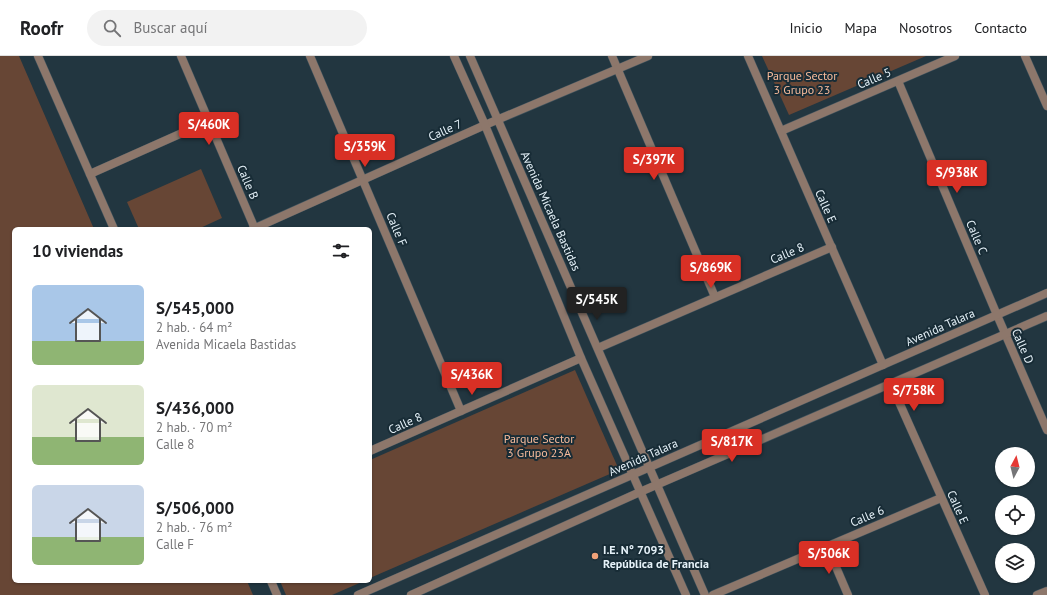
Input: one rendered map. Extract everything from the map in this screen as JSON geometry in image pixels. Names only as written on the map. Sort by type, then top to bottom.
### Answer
[{"type":"street","points":[[38,56],[113,227]]},
{"type":"street","name":"Calle B","points":[[181,56],[253,227]]},
{"type":"street","name":"Calle F","points":[[310,56],[461,411]]},
{"type":"street","points":[[454,56],[485,126],[581,358],[686,595]]},
{"type":"street","name":"Avenida Micaela Bastidas","points":[[470,56],[658,484],[705,595]]},
{"type":"street","points":[[612,56],[716,298]]},
{"type":"street","name":"Calle 7","points":[[258,227],[498,120],[648,56]]},
{"type":"street","name":"Calle E","points":[[748,56],[883,365]]},
{"type":"street","name":"Calle 5","points":[[781,131],[955,56]]},
{"type":"street","points":[[1025,56],[1047,106]]},
{"type":"street","name":"Calle C","points":[[898,81],[997,315]]},
{"type":"street","points":[[90,174],[209,121]]},
{"type":"street","name":"Calle 8","points":[[598,348],[832,247]]},
{"type":"street","name":"Avenida Talara","points":[[358,595],[1047,293]]},
{"type":"street","name":"Calle D","points":[[997,315],[1047,430]]},
{"type":"street","points":[[411,595],[658,484],[1047,316]]},
{"type":"street","name":"Calle 8","points":[[372,450],[581,358]]},
{"type":"street","name":"Calle E","points":[[891,384],[985,595]]},
{"type":"street","name":"Calle 6","points":[[713,595],[941,498]]},
{"type":"street","points":[[827,546],[848,595]]},
{"type":"street","points":[[272,583],[277,595]]},
{"type":"street","points":[[1037,595],[1047,591]]},
{"type":"green space","points":[[0,56],[19,56],[93,227],[12,227],[12,583],[248,583],[253,595],[0,595]]},
{"type":"green space","name":"Parque Sector 3 Grupo 23","points":[[762,56],[926,56],[789,115]]},
{"type":"green space","points":[[201,169],[222,218],[202,227],[138,227],[127,202]]},
{"type":"green space","name":"Parque Sector 3 Grupo 23A","points":[[575,370],[619,470],[372,577],[372,459]]},
{"type":"green space","points":[[281,583],[359,583],[332,595],[286,595]]},
{"type":"place","name":"I.E. N° 7093 República de Francia","points":[[595,556]]}]
